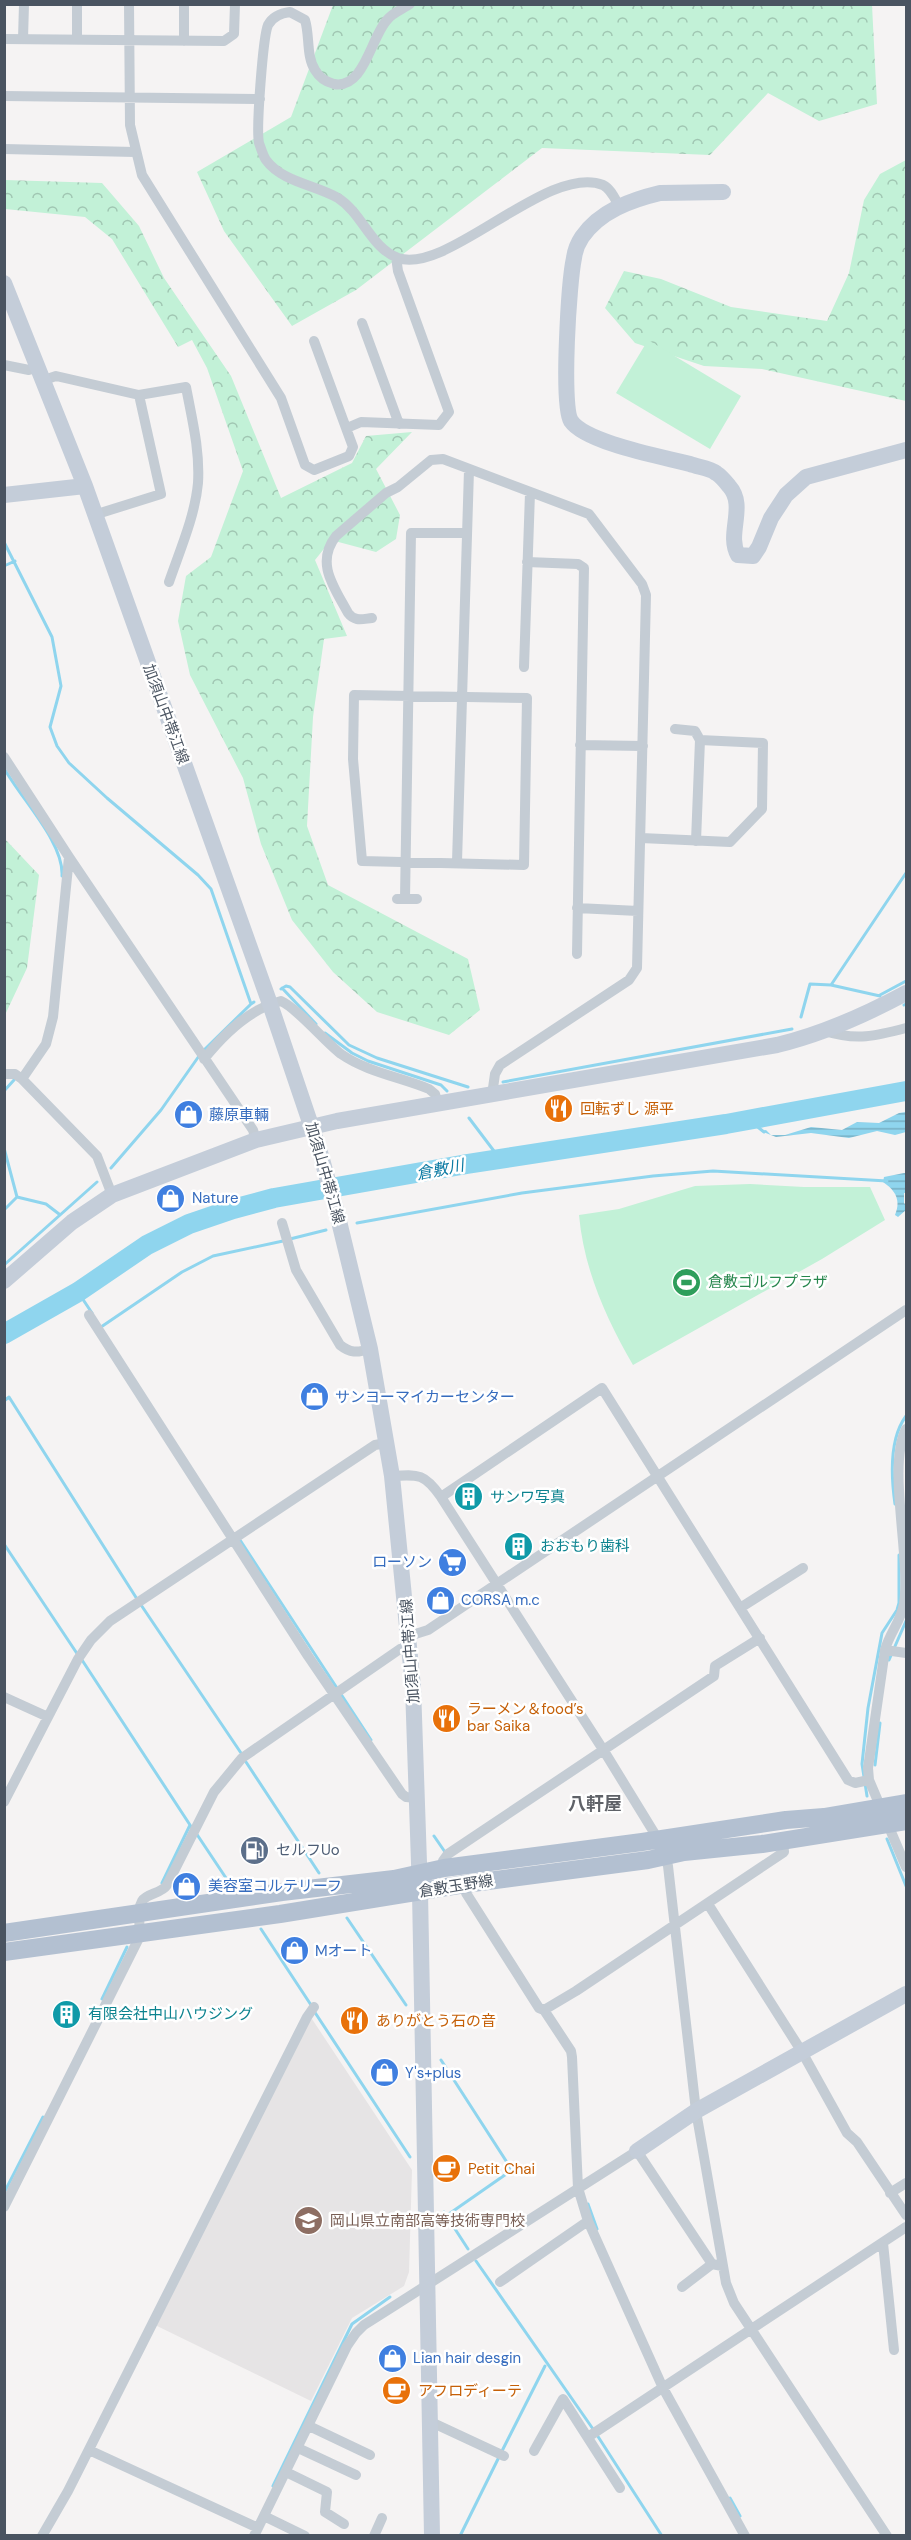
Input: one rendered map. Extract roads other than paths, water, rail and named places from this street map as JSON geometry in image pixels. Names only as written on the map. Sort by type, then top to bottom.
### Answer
[{"type":"main road","name":"倉敷玉野線","points":[[4,1952],[141,1923],[420,1873],[661,1848],[783,1840],[884,1815],[906,1803]]},
{"type":"main road","name":"倉敷玉野線","points":[[4,1933],[141,1923],[420,1892],[648,1860],[661,1848],[884,1815],[906,1821]]},
{"type":"street","points":[[23,39],[24,4]]},
{"type":"street","points":[[77,4],[77,40]]},
{"type":"street","points":[[129,4],[130,125],[142,175],[281,398],[305,465],[314,470],[349,456],[353,447],[314,342]]},
{"type":"street","points":[[184,4],[184,40]]},
{"type":"street","points":[[4,39],[224,42],[234,34],[235,4]]},
{"type":"street","points":[[410,4],[388,18],[379,30],[357,75],[346,84],[334,84],[324,80],[315,71],[310,59],[305,20],[290,8],[278,14],[268,25],[260,99],[259,142],[266,160],[282,173],[338,198],[352,209],[384,250],[405,259],[427,258],[539,197],[569,186],[591,183],[605,186],[614,195],[619,206]]},
{"type":"street","points":[[4,96],[260,99]]},
{"type":"street","points":[[4,149],[135,152]]},
{"type":"street","points":[[723,192],[660,193],[619,206],[596,221],[583,236],[573,258],[566,391],[567,408],[571,420],[589,436],[715,471],[731,488],[737,501],[733,546],[738,555],[748,557],[753,556],[759,548],[771,518],[786,495],[806,477],[906,450]]},
{"type":"street","points":[[347,428],[361,422],[439,425],[449,412],[398,271],[396,257]]},
{"type":"street","name":"加須山中帯江線","points":[[4,283],[85,486],[312,1126],[336,1209],[370,1349],[392,1476],[410,1642],[420,1873],[432,2535]]},
{"type":"street","points":[[362,323],[399,424]]},
{"type":"street","points":[[4,364],[139,394],[186,387],[197,444],[198,484],[191,514],[169,582]]},
{"type":"street","points":[[94,515],[161,494],[139,394]]},
{"type":"street","points":[[372,618],[352,618],[348,613],[328,577],[326,563],[329,545],[336,536],[387,493],[398,487],[431,460],[443,459],[589,514],[642,584],[646,595],[637,968],[634,975],[500,1065],[495,1074],[492,1095]]},
{"type":"street","points":[[458,862],[466,533],[470,470]]},
{"type":"street","points":[[4,495],[85,486]]},
{"type":"street","points":[[524,667],[530,492]]},
{"type":"street","points":[[417,899],[401,899],[405,862],[411,533],[466,533]]},
{"type":"street","points":[[527,562],[578,564],[584,568],[576,954]]},
{"type":"street","points":[[354,695],[407,695],[527,698],[524,865],[362,861],[352,759],[354,695]]},
{"type":"street","points":[[675,729],[695,731],[700,740],[696,841]]},
{"type":"street","points":[[641,838],[730,843],[762,809],[763,743],[700,740]]},
{"type":"street","points":[[580,746],[644,746]]},
{"type":"street","points":[[4,757],[253,1130],[256,1140]]},
{"type":"street","points":[[22,1079],[42,1050],[53,1017],[69,857]]},
{"type":"street","points":[[577,908],[638,911]]},
{"type":"street","points":[[4,1281],[72,1222],[112,1196],[256,1140],[312,1126],[777,1045],[849,1022],[906,993]]},
{"type":"street","points":[[202,1056],[255,1011],[281,1001],[289,1004],[321,1037],[354,1062],[429,1089],[435,1094],[438,1104]]},
{"type":"street","points":[[825,1031],[846,1038],[906,1028]]},
{"type":"street","points":[[4,1074],[15,1074],[22,1079],[97,1156],[112,1196]]},
{"type":"street","points":[[285,1233],[296,1270],[340,1345],[347,1351],[358,1352],[370,1349]]},
{"type":"street","points":[[4,2207],[141,1923],[141,1902],[167,1885],[214,1792],[242,1758],[410,1642],[906,1310]]},
{"type":"street","points":[[89,1315],[237,1537],[402,1794],[406,1797],[417,1798]]},
{"type":"street","points":[[441,1497],[602,1388],[848,1780],[850,1782],[865,1781]]},
{"type":"street","points":[[906,1429],[902,1439],[900,1463],[906,1556],[904,1603],[901,1616],[888,1639],[889,1652],[865,1781],[884,1815],[906,1867]]},
{"type":"street","points":[[4,1802],[80,1656],[100,1630],[375,1445],[386,1443]]},
{"type":"street","points":[[392,1476],[421,1476],[431,1483],[604,1750],[661,1848],[675,1926],[696,2111],[717,2265]]},
{"type":"street","points":[[740,1608],[803,1568]]},
{"type":"street","points":[[443,1861],[448,1854],[714,1676],[715,1666],[759,1638]]},
{"type":"street","points":[[889,1652],[906,1653]]},
{"type":"street","points":[[4,1697],[48,1717]]},
{"type":"street","points":[[544,2010],[675,1926],[784,1852],[783,1840]]},
{"type":"street","points":[[465,1884],[466,1893],[539,2008],[544,2010],[571,2051],[578,2188],[588,2220],[665,2387],[745,2535]]},
{"type":"street","points":[[708,1904],[802,2052],[847,2133],[857,2142],[906,2215]]},
{"type":"street","points":[[89,2450],[254,2529],[264,2516],[347,2346],[356,2333],[696,2111],[906,1994]]},
{"type":"street","points":[[42,2535],[89,2450],[312,2009]]},
{"type":"street","points":[[637,2151],[717,2265],[734,2303],[887,2535]]},
{"type":"street","points":[[890,2193],[906,2183]]},
{"type":"street","points":[[500,2282],[588,2220]]},
{"type":"street","points":[[588,2437],[752,2331],[906,2227]]},
{"type":"street","points":[[883,2243],[894,2350]]},
{"type":"street","points":[[682,2287],[717,2265]]},
{"type":"street","points":[[534,2451],[563,2399],[620,2488]]},
{"type":"street","points":[[431,2422],[504,2456]]},
{"type":"street","points":[[309,2426],[370,2455]]},
{"type":"street","points":[[298,2448],[356,2475]]},
{"type":"street","points":[[286,2472],[327,2493],[326,2512],[344,2524]]},
{"type":"street","points":[[264,2516],[305,2535]]},
{"type":"street","points":[[374,2535],[382,2518]]},
{"type":"water","points":[[906,1112],[906,1132],[895,1135],[877,1131],[849,1138],[811,1133],[776,1137],[771,1135],[785,1135],[811,1127],[842,1130],[857,1122],[879,1123]]},
{"type":"water","points":[[906,1173],[904,1203],[906,1210],[898,1217],[895,1215],[896,1196],[883,1182],[884,1177]]},
{"type":"waterway","points":[[4,542],[52,637],[61,686],[50,727],[57,746],[69,763],[198,875],[211,889],[251,1004],[254,1002]]},
{"type":"waterway","points":[[4,566],[15,561]]},
{"type":"waterway","points":[[4,768],[49,835],[61,863],[62,876]]},
{"type":"waterway","points":[[831,985],[906,873]]},
{"type":"waterway","points":[[880,995],[906,981]]},
{"type":"waterway","points":[[801,1017],[810,984],[831,985],[880,996]]},
{"type":"waterway","points":[[281,989],[286,986],[290,987],[349,1045],[377,1058],[468,1087]]},
{"type":"waterway","points":[[282,988],[316,1024]]},
{"type":"waterway","points":[[203,1051],[251,1004]]},
{"type":"waterway","points":[[503,1082],[792,1029]]},
{"type":"waterway","points":[[325,1033],[352,1053],[368,1061],[441,1085],[447,1091]]},
{"type":"waterway","points":[[111,1168],[161,1110],[199,1056]]},
{"type":"waterway","points":[[4,1091],[14,1080]]},
{"type":"waterway","name":"倉敷川","points":[[4,1334],[78,1292],[147,1245],[189,1224],[233,1209],[274,1198],[467,1164],[726,1124],[906,1091]]},
{"type":"waterway","points":[[469,1118],[500,1159]]},
{"type":"waterway","points":[[749,1120],[764,1132]]},
{"type":"waterway","points":[[4,1148],[17,1197]]},
{"type":"waterway","points":[[357,1223],[522,1193],[653,1176],[713,1171],[887,1181]]},
{"type":"waterway","points":[[4,1265],[97,1182]]},
{"type":"waterway","points":[[4,1210],[17,1197],[46,1204],[59,1214]]},
{"type":"waterway","points":[[290,1239],[326,1230]]},
{"type":"waterway","points":[[101,1327],[182,1272],[213,1256],[283,1241]]},
{"type":"waterway","points":[[78,1292],[92,1313]]},
{"type":"waterway","points":[[4,1401],[9,1397],[137,1599],[241,1753]]},
{"type":"waterway","points":[[895,1504],[892,1470],[894,1447],[900,1425],[906,1416]]},
{"type":"waterway","points":[[240,1540],[371,1740]]},
{"type":"waterway","points":[[4,1544],[78,1655]]},
{"type":"waterway","points":[[867,1796],[862,1764],[868,1708],[882,1633],[899,1603],[899,1555]]},
{"type":"waterway","points":[[889,1660],[906,1621]]},
{"type":"waterway","points":[[82,1660],[192,1828]]},
{"type":"waterway","points":[[875,1765],[880,1723]]},
{"type":"waterway","points":[[246,1762],[319,1873]]},
{"type":"waterway","points":[[162,1883],[190,1825]]},
{"type":"waterway","points":[[196,1833],[232,1887]]},
{"type":"waterway","points":[[434,1836],[445,1852]]},
{"type":"waterway","points":[[887,1839],[906,1886]]},
{"type":"waterway","points":[[347,1918],[406,2005]]},
{"type":"waterway","points":[[261,1929],[311,2005]]},
{"type":"waterway","points":[[102,1999],[127,1947]]},
{"type":"waterway","points":[[314,2011],[410,2157]]},
{"type":"waterway","points":[[441,2060],[512,2170],[446,2216]]},
{"type":"waterway","points":[[4,2193],[43,2117]]},
{"type":"waterway","points":[[588,2204],[597,2229]]},
{"type":"waterway","points":[[444,2212],[468,2249]]},
{"type":"waterway","points":[[476,2261],[593,2429]]},
{"type":"waterway","points":[[273,2486],[352,2324],[390,2297]]},
{"type":"waterway","points":[[502,2451],[545,2366]]},
{"type":"waterway","points":[[597,2435],[662,2536]]},
{"type":"waterway","points":[[460,2536],[499,2457]]},
{"type":"waterway","points":[[730,2498],[740,2516]]},
{"type":"place","name":"回転ずし 源平","points":[[559,1109]]},
{"type":"place","name":"藤原車輛","points":[[188,1115]]},
{"type":"place","name":"Nature","points":[[171,1198]]},
{"type":"place","name":"倉敷ゴルフプラザ","points":[[687,1282]]},
{"type":"place","name":"サンヨーマイカーセンター","points":[[314,1397]]},
{"type":"place","name":"サンワ写真","points":[[469,1497]]},
{"type":"place","name":"おおもり歯科","points":[[519,1546]]},
{"type":"place","name":"ローソン","points":[[453,1562]]},
{"type":"place","name":"CORSA m.c","points":[[440,1600]]},
{"type":"place","name":"ラーメン＆food’s bar Saika","points":[[446,1718]]},
{"type":"place","name":"セルフUo","points":[[255,1850]]},
{"type":"place","name":"美容室コルテリーフ","points":[[187,1886]]},
{"type":"place","name":"Mオート","points":[[294,1951]]},
{"type":"place","name":"有限会社中山ハウジング","points":[[67,2014]]},
{"type":"place","name":"ありがとう石の音","points":[[355,2021]]},
{"type":"place","name":"Y's+plus","points":[[384,2073]]},
{"type":"place","name":"Petit Chai","points":[[447,2169]]},
{"type":"place","name":"岡山県立南部高等技術専門校","points":[[309,2221]]},
{"type":"place","name":"Lian hair desgin","points":[[392,2358]]},
{"type":"place","name":"アフロディーテ","points":[[397,2391]]},
{"type":"district","name":"八軒屋","points":[[595,1804]]}]
